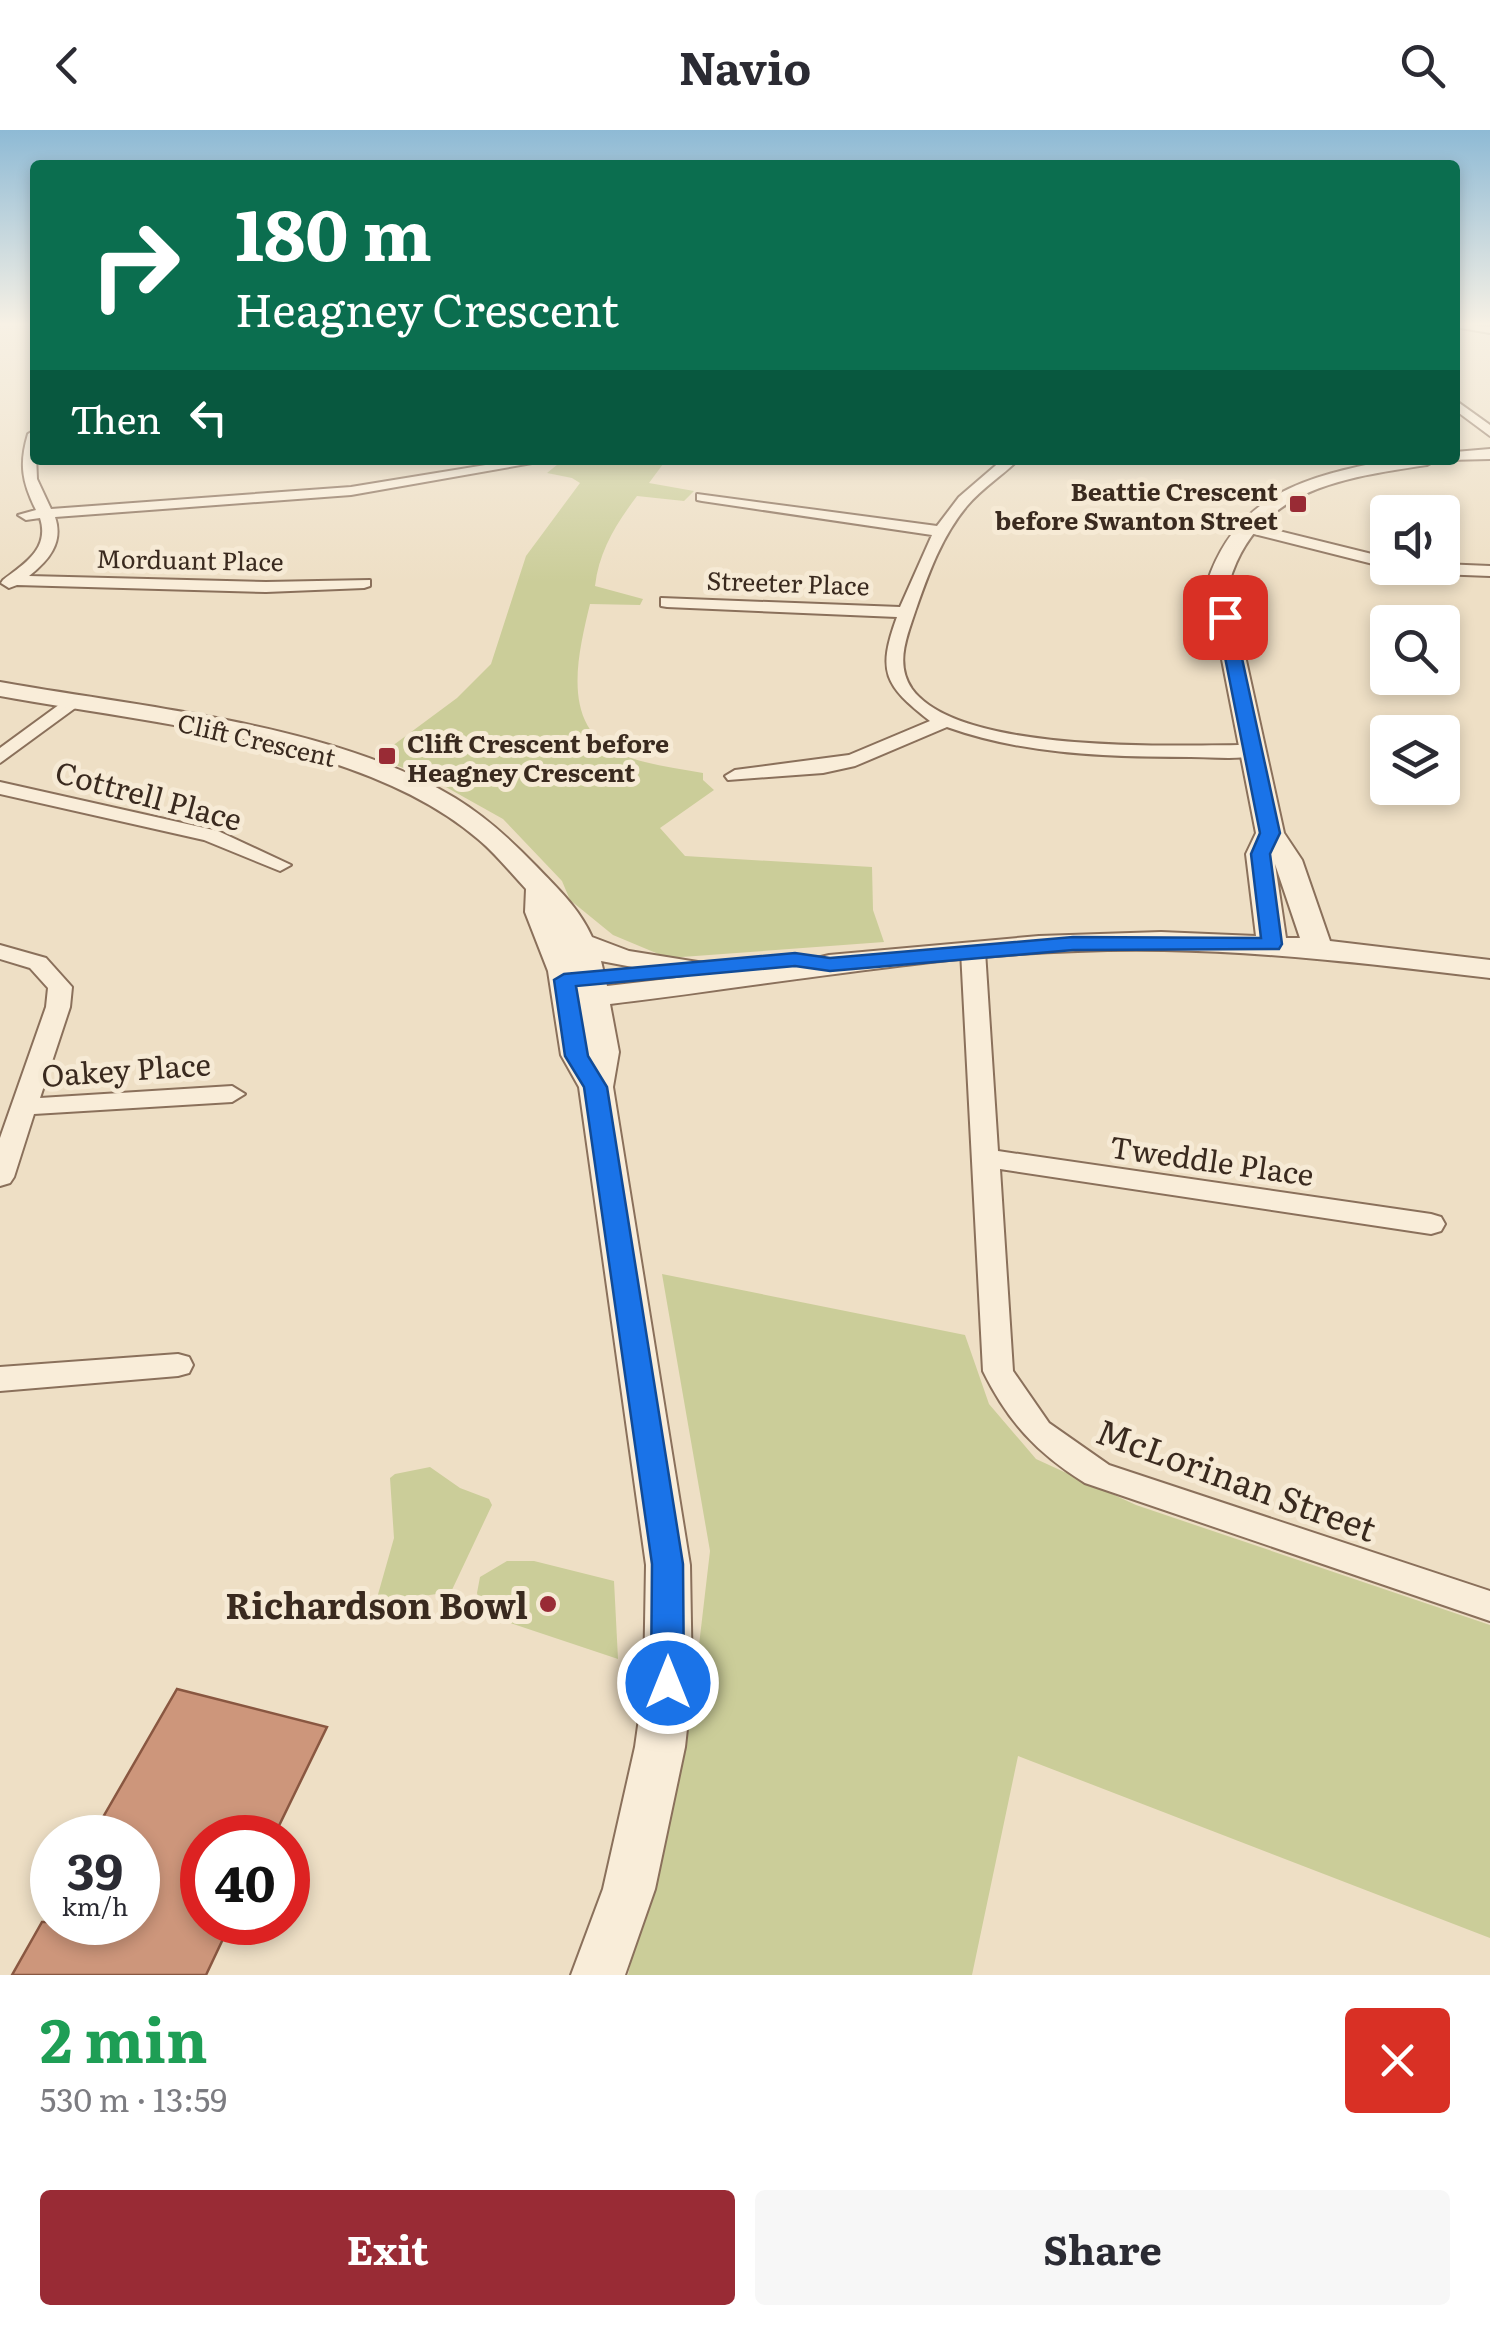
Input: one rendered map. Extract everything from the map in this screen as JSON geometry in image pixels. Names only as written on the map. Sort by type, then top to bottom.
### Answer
[{"type":"street","points":[[1463,410],[1490,432]]},
{"type":"street","points":[[8,461],[30,439]]},
{"type":"street","points":[[1460,457],[1490,454]]},
{"type":"street","points":[[7,584],[37,559],[43,546],[41,534],[21,508],[351,491],[511,465]]},
{"type":"street","points":[[1005,465],[973,489],[939,530],[892,654],[891,672],[900,689],[918,706],[945,721],[975,732],[1031,743],[1253,752]]},
{"type":"street","points":[[1318,948],[1288,860],[1270,833],[1218,584],[1222,559],[1243,526],[1287,497],[1316,485],[1405,465]]},
{"type":"street","points":[[702,497],[939,530]]},
{"type":"street","points":[[1243,526],[1370,558]]},
{"type":"street","points":[[1482,572],[1490,590]]},
{"type":"street","name":"Morduant Place","points":[[7,584],[266,587],[364,583]]},
{"type":"street","name":"Streeter Place","points":[[667,602],[907,612]]},
{"type":"street","name":"Clift Crescent","points":[[0,690],[273,738],[392,776],[443,802],[522,867],[568,916],[581,943],[577,1056],[596,1087]]},
{"type":"street","points":[[0,757],[71,702]]},
{"type":"street","points":[[735,776],[823,768],[856,760],[945,721]]},
{"type":"street","name":"Cottrell Place","points":[[0,788],[211,835],[280,866]]},
{"type":"street","points":[[1270,833],[1260,854],[1272,944]]},
{"type":"street","name":"Clift Crescent","points":[[522,867],[600,1036],[602,1052],[596,1087],[665,1536],[668,1683],[660,1747],[629,1889],[598,1975]]},
{"type":"street","points":[[579,989],[695,977],[788,974],[830,964],[1106,942],[1272,944],[1490,968]]},
{"type":"street","points":[[581,943],[622,959],[695,977]]},
{"type":"street","name":"McLorinan Street","points":[[973,951],[998,1371],[1016,1410],[1050,1446],[1096,1474],[1490,1606]]},
{"type":"street","points":[[0,952],[38,963],[60,986],[58,1007],[0,1177]]},
{"type":"street","points":[[600,1036],[632,1010],[695,977]]},
{"type":"street","name":"Oakey Place","points":[[24,1107],[232,1094]]},
{"type":"street","name":"Tweddle Place","points":[[984,1158],[1431,1224]]},
{"type":"street","points":[[0,1379],[178,1365]]},
{"type":"green space","points":[[557,465],[662,465],[649,483],[694,491],[684,501],[637,496],[616,528],[595,586],[643,599],[640,605],[590,604],[578,669],[581,711],[604,745],[653,764],[703,773],[703,780],[714,790],[660,828],[685,856],[872,867],[873,910],[884,942],[668,958],[613,935],[570,900],[562,881],[503,819],[428,777],[376,758],[457,698],[491,664],[526,556],[580,483],[547,473]]},
{"type":"green space","points":[[662,1274],[965,1335],[989,1404],[1036,1459],[1136,1505],[1490,1625],[1490,1938],[1018,1756],[972,1975],[628,1975],[694,1688],[710,1551]]},
{"type":"green space","points":[[430,1467],[460,1488],[489,1499],[492,1505],[451,1592],[380,1602],[377,1598],[394,1538],[390,1478]]},
{"type":"green space","name":"Richardson Bowl","points":[[507,1561],[534,1561],[614,1581],[618,1659],[483,1614],[477,1593],[480,1577]]},
{"type":"building","points":[[177,1689],[327,1727],[284,1815],[180,1815],[180,1945],[220,1945],[206,1975],[12,1975],[30,1943],[160,1945],[160,1815],[104,1815]]},
{"type":"place","name":"Beattie Crescent before Swanton Street","points":[[1298,504]]},
{"type":"place","name":"Clift Crescent before Heagney Crescent","points":[[387,756]]},
{"type":"place","name":"Richardson Bowl","points":[[548,1604]]},
{"type":"route","points":[[668,1683],[668,1564],[654,1457],[596,1087],[577,1056],[564,980],[795,960],[830,964],[1073,944],[1272,944],[1260,854],[1270,833],[1225,617]]}]
